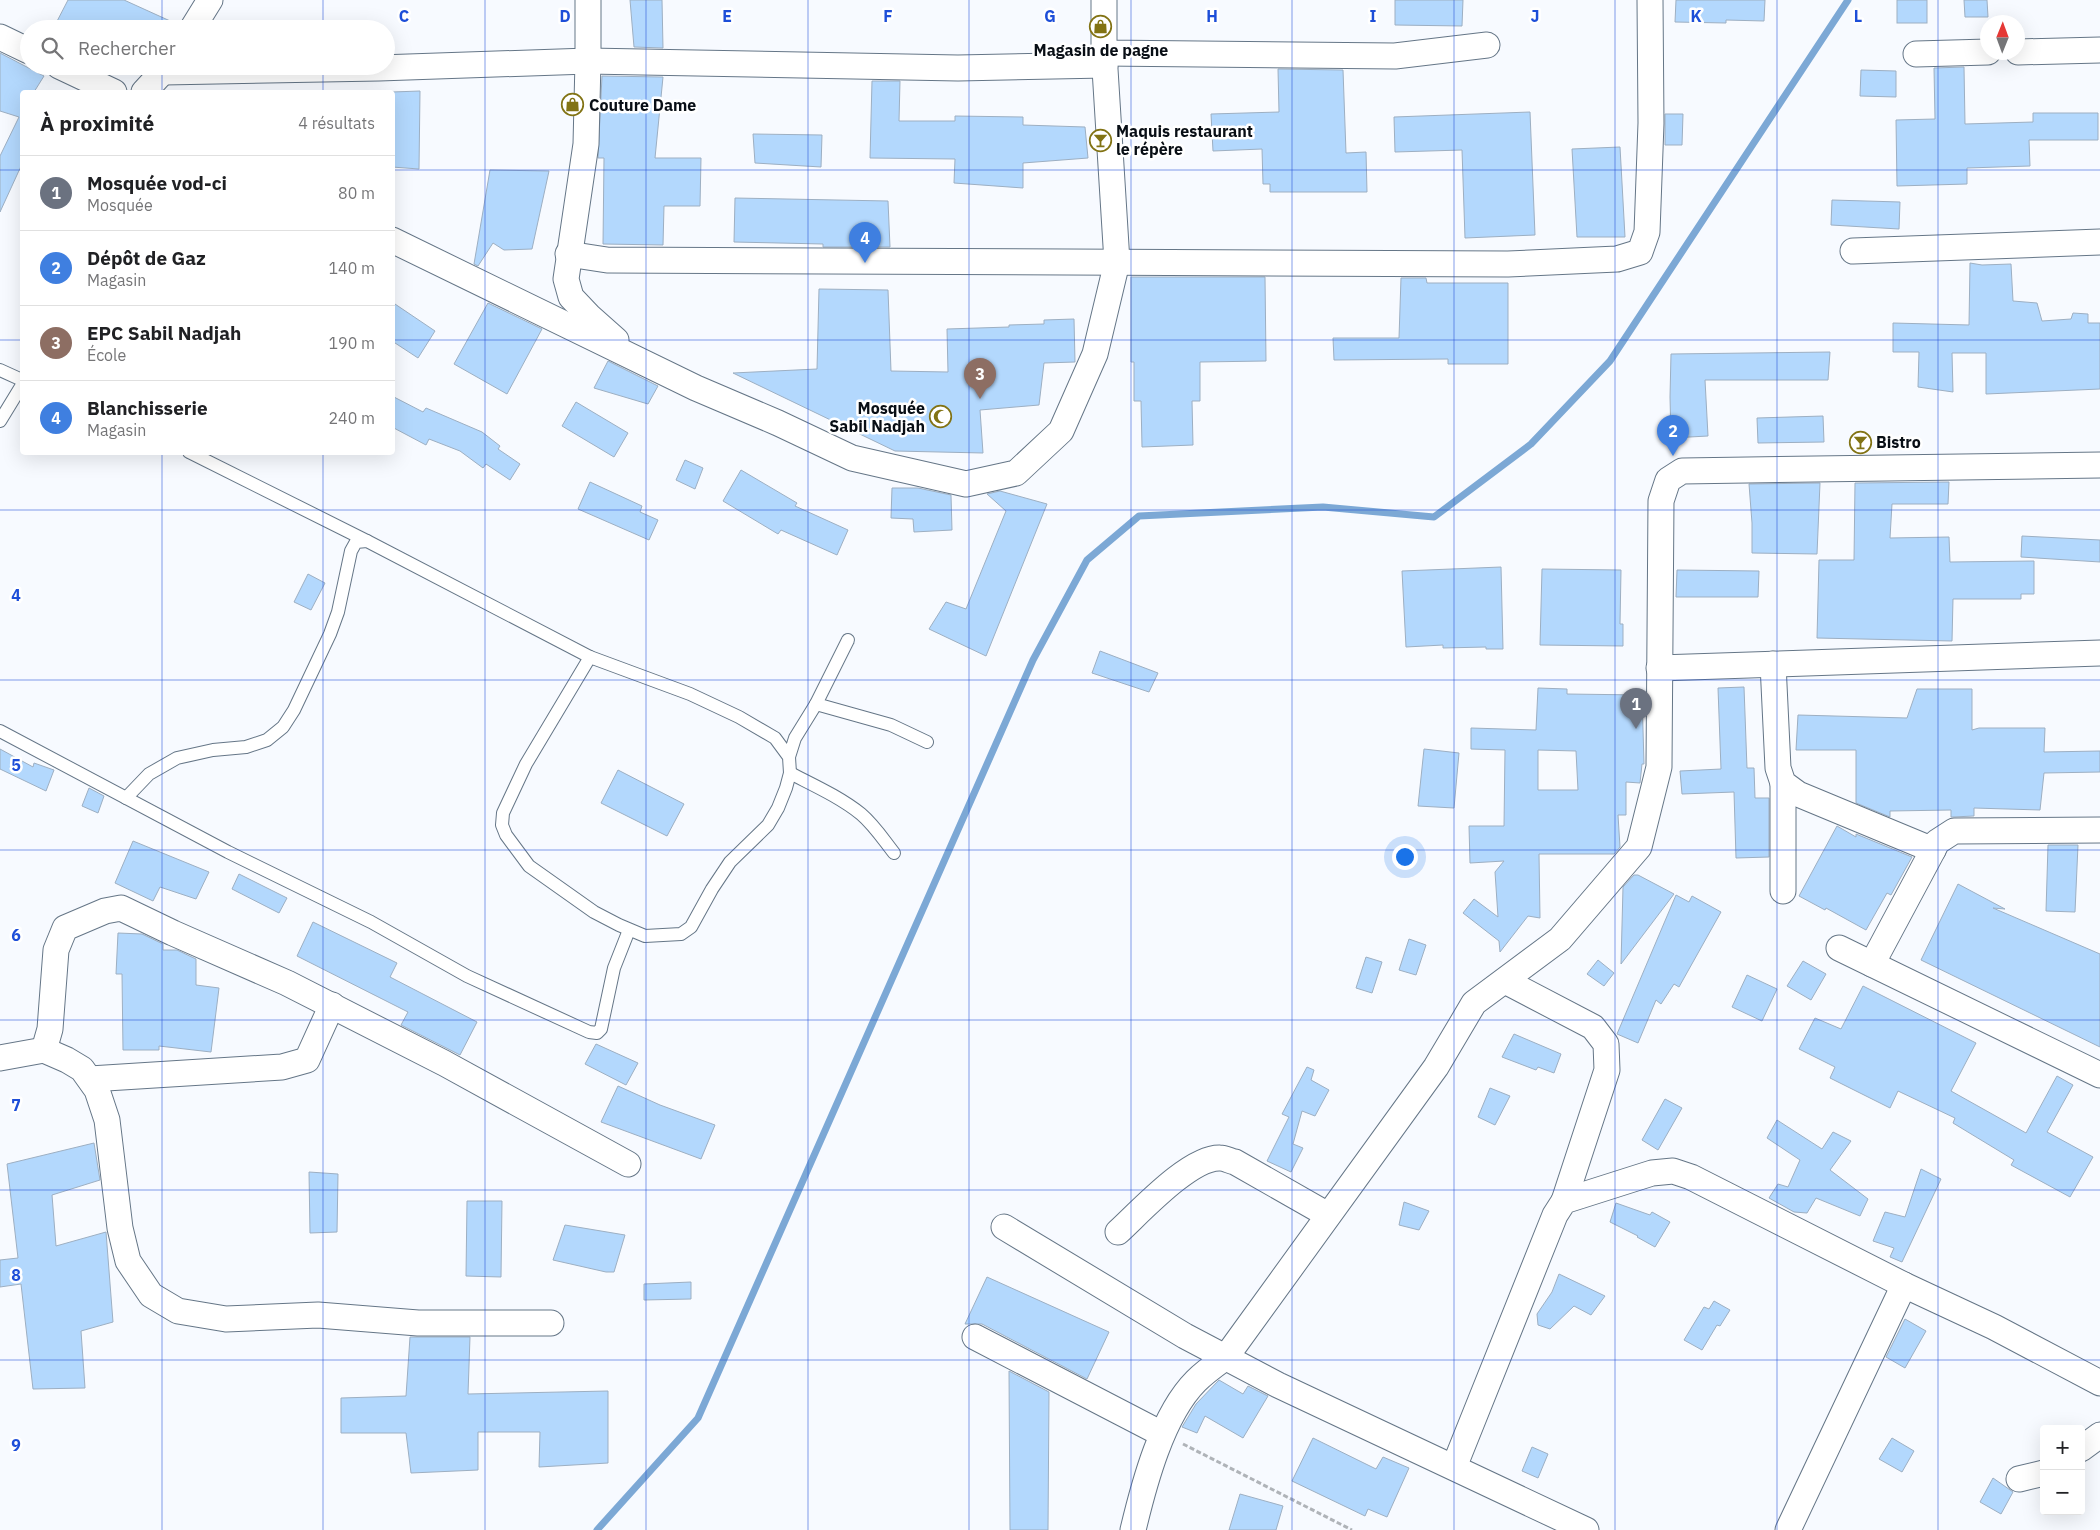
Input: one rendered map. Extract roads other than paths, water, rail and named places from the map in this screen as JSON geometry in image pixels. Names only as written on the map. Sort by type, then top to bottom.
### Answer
[{"type":"street","points":[[198,20],[210,0]]},
{"type":"street","points":[[588,0],[586,144],[568,254],[566,279],[571,297],[589,316],[640,361]]},
{"type":"street","points":[[395,241],[696,388],[778,423],[852,458],[966,484],[1016,473],[1061,430],[1095,354],[1116,262],[1104,59],[1104,0]]},
{"type":"street","points":[[568,254],[607,260],[1508,264],[1617,260],[1640,252],[1646,232],[1651,132],[1650,0]]},
{"type":"street","points":[[0,37],[20,47]]},
{"type":"street","points":[[395,67],[588,61],[958,68],[1104,59],[1395,56],[1488,45]]},
{"type":"street","points":[[2025,52],[2100,50]]},
{"type":"street","points":[[1916,54],[1980,52]]},
{"type":"street","points":[[78,75],[110,90]]},
{"type":"street","points":[[146,90],[160,75]]},
{"type":"street","points":[[1853,251],[2100,242]]},
{"type":"street","points":[[1133,1530],[1162,1434],[1184,1396],[1194,1382],[1226,1357],[1436,1068],[1474,1003],[1560,939],[1640,847],[1659,767],[1661,501],[1668,480],[1682,471],[2100,465]]},
{"type":"street","points":[[1659,668],[2100,653]]},
{"type":"street","points":[[1774,664],[1778,768],[1782,783],[1783,891]]},
{"type":"street","points":[[1782,783],[1798,794],[1932,850]]},
{"type":"street","points":[[1872,964],[1932,850],[1943,837],[1954,831],[2100,830]]},
{"type":"street","points":[[44,1050],[50,1029],[56,950],[65,928],[114,908],[121,908],[172,933],[259,969],[332,1005],[628,1164]]},
{"type":"street","points":[[1839,948],[2100,1075]]},
{"type":"street","points":[[1454,1468],[1555,1215],[1564,1201],[1607,1070],[1606,1044],[1593,1027],[1504,981]]},
{"type":"street","points":[[90,1079],[282,1067],[307,1060],[332,1005]]},
{"type":"street","points":[[0,1058],[44,1050],[82,1069],[90,1079],[97,1090],[107,1120],[120,1228],[128,1261],[151,1295],[178,1311],[226,1319],[318,1314],[418,1323],[551,1323]]},
{"type":"street","points":[[1118,1232],[1185,1171],[1204,1161],[1219,1158],[1235,1162],[1328,1215]]},
{"type":"street","points":[[1564,1201],[1652,1173],[1673,1172],[1691,1177],[1904,1285],[1994,1327],[2100,1383]]},
{"type":"street","points":[[1004,1227],[1185,1336],[1278,1385],[1586,1530]]},
{"type":"street","points":[[1788,1530],[1904,1285]]},
{"type":"street","points":[[975,1337],[1162,1434]]},
{"type":"street","points":[[2085,1447],[2100,1435]]},
{"type":"street","points":[[2019,1479],[2040,1474]]},
{"type":"lane","points":[[0,370],[20,379]]},
{"type":"lane","points":[[0,421],[20,388]]},
{"type":"lane","points":[[195,455],[590,657],[690,694],[739,717],[775,738],[789,758]]},
{"type":"lane","points":[[126,798],[149,774],[178,758],[213,750],[246,747],[267,740],[283,727],[298,702],[330,634],[338,612],[351,550],[356,542],[366,541]]},
{"type":"lane","points":[[590,657],[526,764],[503,813],[502,825],[506,835],[529,866],[594,912],[644,936],[656,936],[681,934],[691,927],[712,889],[730,862],[768,825],[778,808],[786,788],[790,773],[789,758],[795,738],[816,704],[848,640]]},
{"type":"lane","points":[[816,704],[883,722],[927,742]]},
{"type":"lane","points":[[0,731],[237,856],[371,922],[474,980],[589,1032],[597,1033],[601,1028],[614,968],[629,930]]},
{"type":"lane","points":[[790,773],[841,800],[860,813],[875,828],[894,853]]},
{"type":"waterway","points":[[597,1530],[698,1418],[1033,660],[1087,560],[1139,516],[1323,507],[1434,517],[1531,444],[1610,361],[1848,0]]},
{"type":"place","name":"Magasin de pagne","points":[[1101,26]]},
{"type":"place","name":"Couture Dame","points":[[573,105]]},
{"type":"place","name":"Maquis restaurant le répère","points":[[1100,140]]},
{"type":"place","name":"Blanchisserie","points":[[865,263]]},
{"type":"place","name":"EPC Sabil Nadjah","points":[[980,399]]},
{"type":"place","name":"Mosquée Sabil Nadjah","points":[[941,417]]},
{"type":"place","name":"Bistro","points":[[1860,442]]},
{"type":"place","name":"Dépôt de Gaz","points":[[1673,456]]},
{"type":"place","name":"Mosquée vod-ci","points":[[1636,729]]}]
